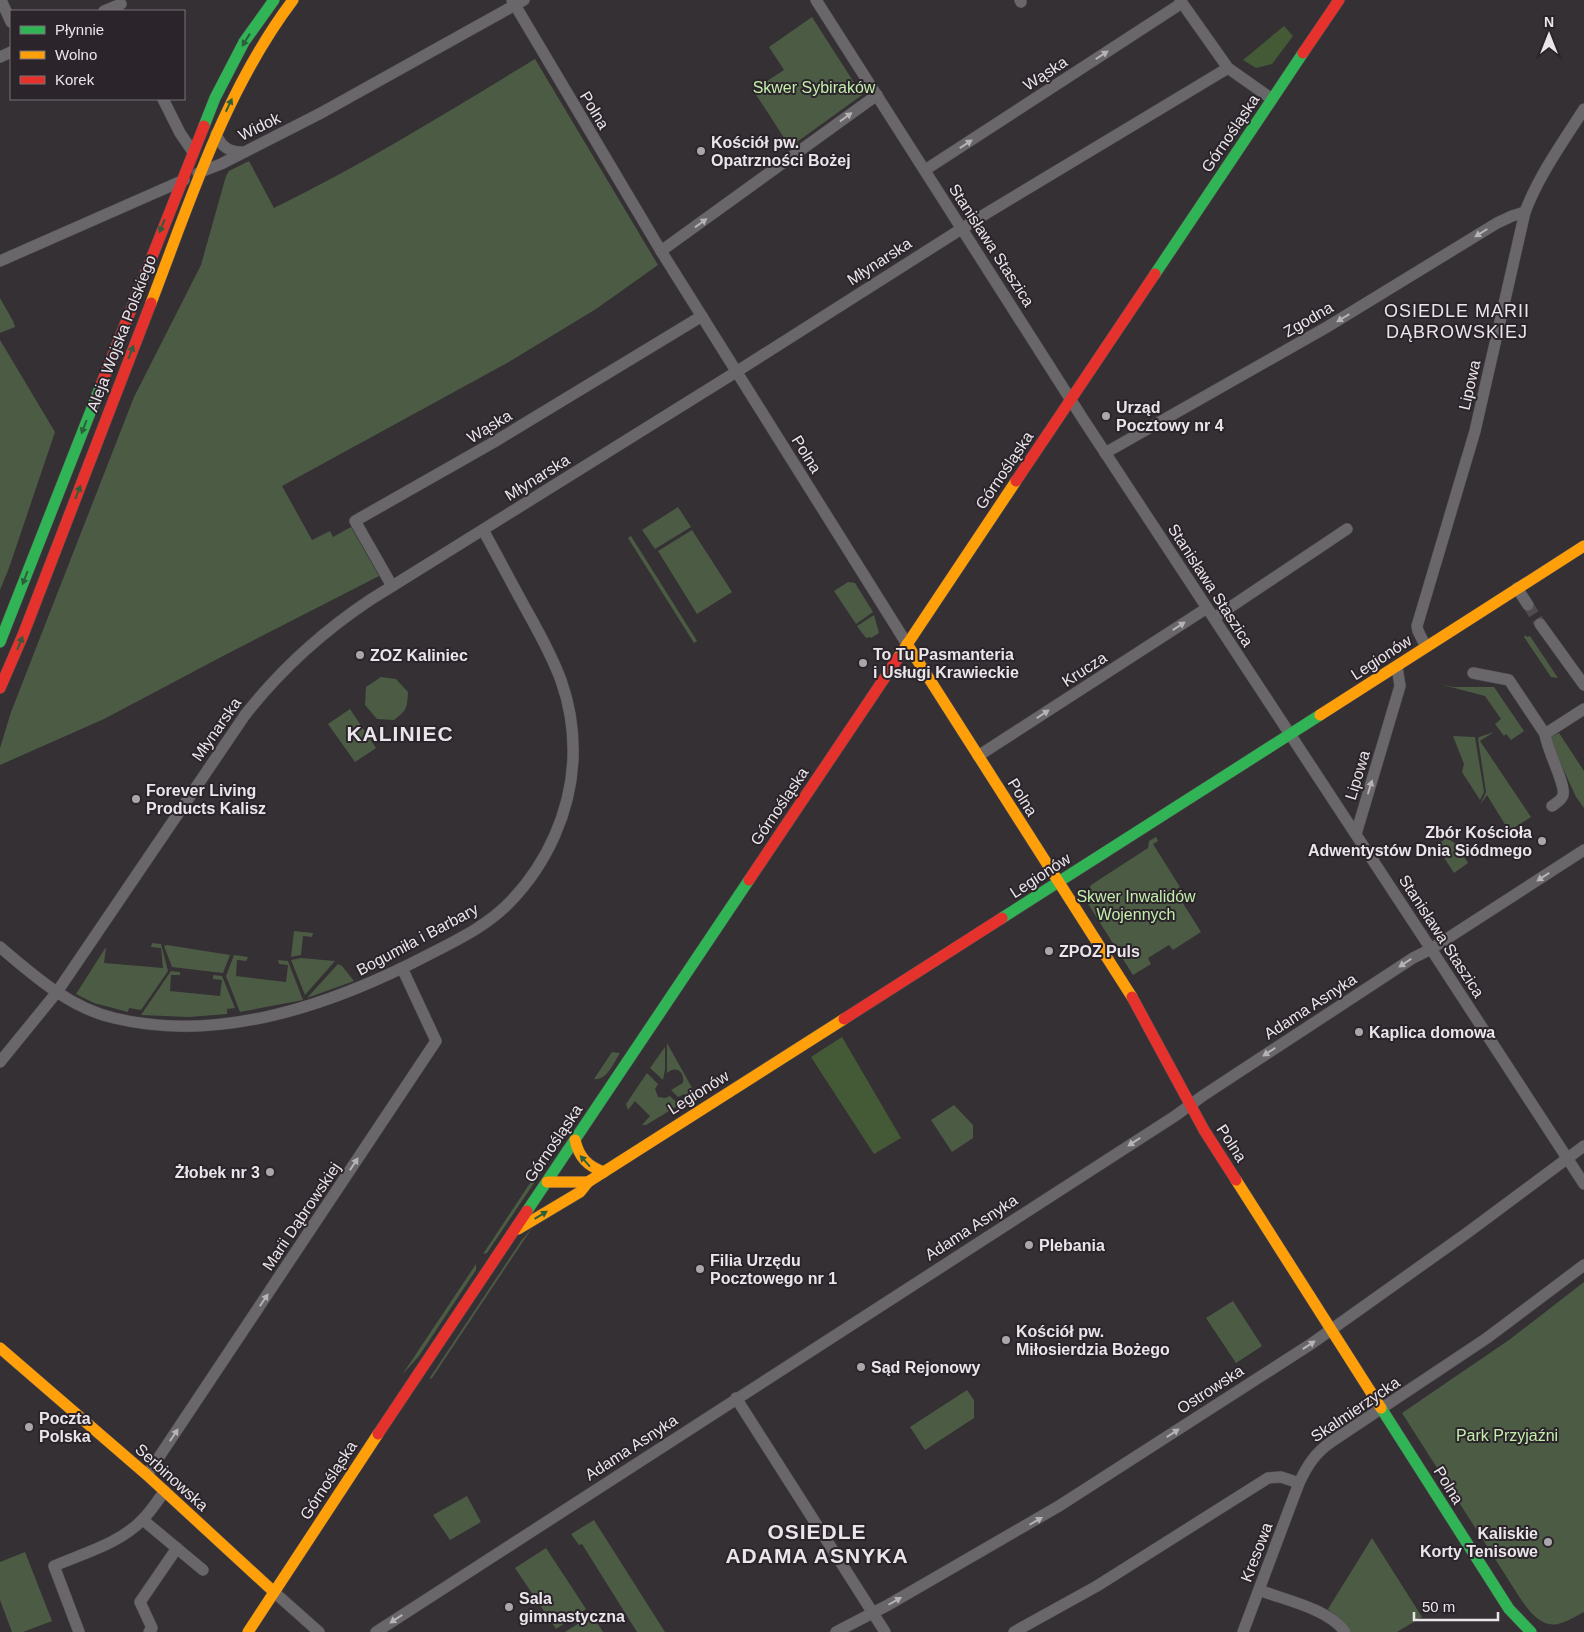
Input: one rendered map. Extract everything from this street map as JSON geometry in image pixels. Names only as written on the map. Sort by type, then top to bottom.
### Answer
[{"type":"street","points":[[1,0],[10,20]]},
{"type":"street","name":"Aleja Wojska Polskiego","points":[[0,642],[180,181],[215,98],[254,26],[274,0]]},
{"type":"street","name":"Aleja Wojska Polskiego","points":[[0,688],[23,635],[216,134],[250,63],[293,0]]},
{"type":"street","name":"Stanisława Staszica","points":[[816,0],[1071,400],[1584,1184]]},
{"type":"street","name":"Górnośląska","points":[[248,1632],[344,1484],[1339,0]]},
{"type":"street","points":[[1181,1],[1228,68],[1272,99]]},
{"type":"street","name":"Wąska","points":[[925,170],[1181,1]]},
{"type":"street","name":"Widok","points":[[0,261],[221,164],[241,152],[321,113],[517,2]]},
{"type":"street","name":"Polna","points":[[517,2],[661,251],[907,644],[1135,1002],[1189,1105],[1509,1609],[1531,1632]]},
{"type":"street","points":[[107,10],[122,5]]},
{"type":"street","name":"Młynarska","points":[[0,1062],[56,992],[225,743],[258,698],[285,668],[315,640],[352,612],[392,586],[736,372],[962,228],[1228,68]]},
{"type":"street","points":[[661,251],[876,95]]},
{"type":"street","points":[[164,100],[180,133],[193,152]]},
{"type":"street","name":"Lipowa","points":[[1426,647],[1418,631],[1418,626],[1475,431],[1525,212],[1543,174],[1584,109]]},
{"type":"street","points":[[216,134],[226,148],[235,152],[241,152]]},
{"type":"street","name":"Zgodna","points":[[1106,453],[1327,327],[1497,223],[1525,212]]},
{"type":"street","name":"Wąska","points":[[392,586],[355,520],[494,442],[702,316]]},
{"type":"street","points":[[1214,618],[1347,529]]},
{"type":"street","name":"Bogumiła i Barbary","points":[[0,947],[56,992],[79,1006],[114,1018],[155,1025],[202,1025],[298,1010],[356,989],[402,968],[476,929],[499,913],[536,871],[560,821],[569,786],[573,758],[572,734],[569,707],[562,681],[547,647],[483,530]]},
{"type":"street","name":"Legionów","points":[[514,1232],[580,1192],[588,1182],[1584,546]]},
{"type":"street","points":[[1517,588],[1528,605]]},
{"type":"street","name":"Krucza","points":[[978,756],[1207,608]]},
{"type":"street","points":[[1540,624],[1584,685]]},
{"type":"street","name":"Lipowa","points":[[1356,834],[1400,686],[1397,666]]},
{"type":"street","points":[[1474,673],[1509,680],[1546,734],[1548,747],[1563,792],[1561,799],[1552,806]]},
{"type":"street","points":[[1546,734],[1584,709]]},
{"type":"street","name":"Adama Asnyka","points":[[376,1632],[1413,958],[1431,949],[1584,850]]},
{"type":"street","name":"Marii Dąbrowskiej","points":[[147,1475],[436,1041],[402,968]]},
{"type":"street","points":[[575,1140],[578,1154],[583,1161],[595,1170],[604,1172]]},
{"type":"street","name":"Ostrowska","points":[[836,1632],[873,1614],[1065,1503],[1331,1330],[1467,1233],[1584,1146]]},
{"type":"street","points":[[546,1182],[588,1182]]},
{"type":"street","points":[[546,1182],[554,1191],[567,1199]]},
{"type":"street","name":"Skalmierzycka","points":[[1299,1483],[1306,1468],[1316,1454],[1331,1442],[1488,1338],[1584,1265]]},
{"type":"street","name":"Serbinowska","points":[[0,1348],[147,1475],[320,1632]]},
{"type":"street","points":[[736,1398],[885,1632]]},
{"type":"street","points":[[1014,1632],[1097,1586],[1263,1481],[1276,1477],[1299,1483]]},
{"type":"street","name":"Kresowa","points":[[1243,1632],[1299,1483]]},
{"type":"street","points":[[79,1632],[54,1566],[112,1541],[129,1531],[143,1520],[164,1492]]},
{"type":"street","points":[[143,1520],[203,1570]]},
{"type":"street","points":[[149,1632],[152,1628],[140,1602],[177,1548]]},
{"type":"street","points":[[1259,1590],[1322,1613],[1336,1621],[1345,1632]]},
{"type":"street","name":"Polna","points":[[1509,1609],[1516,1632]]},
{"type":"green space","name":"Skwer Sybiraków","points":[[812,17],[862,95],[790,147],[753,90],[784,70],[769,47]]},
{"type":"green space","points":[[1284,26],[1293,36],[1272,64],[1256,68],[1243,60]]},
{"type":"green space","points":[[535,59],[658,265],[596,309],[507,363],[282,486],[312,540],[330,531],[333,537],[351,527],[379,576],[104,719],[0,765],[0,748],[11,712],[134,397],[201,265],[229,171],[249,161],[274,208],[373,155]]},
{"type":"green space","points":[[0,298],[15,327],[0,333]]},
{"type":"green space","points":[[0,340],[55,432],[0,590]]},
{"type":"green space","points":[[678,507],[691,527],[655,549],[642,530]]},
{"type":"green space","points":[[692,530],[732,592],[697,614],[658,551]]},
{"type":"green space","points":[[631,536],[697,641],[694,643],[628,538]]},
{"type":"green space","points":[[848,582],[855,583],[873,612],[856,624],[834,591]]},
{"type":"green space","points":[[874,615],[879,633],[871,638],[866,638],[857,626]]},
{"type":"green space","points":[[1526,635],[1527,637],[1530,636],[1558,678],[1551,677],[1524,637]]},
{"type":"green space","points":[[381,677],[396,679],[408,692],[406,709],[394,720],[377,719],[365,705],[366,687]]},
{"type":"green space","points":[[1439,684],[1453,687],[1494,687],[1524,731],[1511,740],[1506,734],[1504,736],[1495,724],[1501,719],[1485,696]]},
{"type":"green space","points":[[350,709],[376,748],[355,762],[328,724]]},
{"type":"green space","points":[[1494,732],[1480,741],[1531,817],[1509,831],[1487,795],[1480,805],[1486,792],[1478,739]]},
{"type":"green space","points":[[1559,733],[1584,771],[1584,808],[1576,797],[1549,738]]},
{"type":"green space","points":[[1453,736],[1475,737],[1484,792],[1480,800],[1462,772],[1464,764]]},
{"type":"green space","name":"Skwer Inwalidów Wojennych","points":[[1156,837],[1158,841],[1153,844],[1180,887],[1173,891],[1179,897],[1201,932],[1173,950],[1169,945],[1148,958],[1151,964],[1133,975],[1085,899],[1091,885],[1148,848],[1149,841]]},
{"type":"green space","points":[[1447,838],[1456,844],[1468,863],[1454,873],[1436,845]]},
{"type":"green space","points":[[294,931],[313,933],[312,937],[303,936],[301,955],[291,957]]},
{"type":"green space","points":[[152,943],[161,944],[168,971],[141,1010],[129,1008],[128,1012],[94,1003],[76,994],[106,947],[104,963],[163,968],[161,948],[151,947]]},
{"type":"green space","points":[[164,946],[230,955],[223,973],[172,967]]},
{"type":"green space","points":[[234,955],[248,957],[246,961],[237,960],[236,976],[286,982],[288,965],[279,964],[278,960],[288,961],[303,1000],[240,1012],[226,976]]},
{"type":"green space","points":[[301,958],[335,961],[305,995],[291,960]]},
{"type":"green space","points":[[338,964],[342,966],[354,981],[307,998]]},
{"type":"green space","points":[[171,971],[180,972],[180,975],[171,975],[170,991],[220,996],[222,980],[213,979],[213,975],[222,976],[235,1008],[227,1009],[227,1014],[189,1017],[141,1015]]},
{"type":"green space","points":[[842,1037],[901,1138],[874,1154],[811,1057]]},
{"type":"green space","points":[[667,1043],[696,1095],[690,1099],[684,1094],[678,1097],[671,1090],[683,1083],[683,1076],[677,1070],[667,1073]]},
{"type":"green space","points":[[665,1047],[665,1069],[663,1080],[650,1068]]},
{"type":"green space","points":[[612,1052],[620,1053],[610,1070],[603,1077],[594,1079]]},
{"type":"green space","points":[[647,1073],[658,1084],[655,1089],[658,1097],[665,1098],[670,1096],[679,1105],[646,1125],[642,1125],[650,1116],[635,1101],[628,1110],[626,1104]]},
{"type":"green space","points":[[954,1105],[973,1125],[973,1138],[952,1152],[931,1120]]},
{"type":"green space","points":[[566,1129],[569,1131],[487,1253],[483,1254]]},
{"type":"green space","points":[[532,1228],[432,1378],[429,1379],[521,1241]]},
{"type":"green space","points":[[476,1264],[476,1270],[419,1356],[402,1375]]},
{"type":"green space","name":"Park Przyjaźni","points":[[1584,1282],[1584,1612],[1565,1622],[1552,1625],[1541,1621],[1523,1603],[1402,1413],[1509,1340]]},
{"type":"green space","points":[[1233,1301],[1262,1346],[1236,1363],[1206,1318]]},
{"type":"green space","points":[[967,1390],[974,1400],[974,1418],[925,1450],[910,1427]]},
{"type":"green space","points":[[467,1496],[481,1522],[450,1540],[433,1515]]},
{"type":"green space","points":[[594,1520],[665,1632],[637,1632],[582,1544],[579,1545],[571,1534]]},
{"type":"green space","points":[[1372,1538],[1422,1617],[1397,1632],[1350,1632],[1343,1622],[1328,1609]]},
{"type":"green space","points":[[546,1548],[586,1609],[556,1629],[515,1568]]},
{"type":"green space","points":[[25,1552],[52,1621],[23,1632],[12,1632],[0,1600],[0,1562]]},
{"type":"green space","points":[[592,1615],[603,1632],[565,1632]]},
{"type":"tunnel","points":[[1528,605],[1540,624]]},
{"type":"traffic: fast","points":[[204,126],[215,98],[244,42],[274,0]]},
{"type":"traffic: fast","points":[[1155,274],[1303,53]]},
{"type":"traffic: fast","points":[[0,642],[101,385]]},
{"type":"traffic: fast","points":[[1002,918],[1320,715]]},
{"type":"traffic: fast","points":[[527,1211],[749,880]]},
{"type":"traffic: fast","points":[[1381,1408],[1509,1609],[1531,1632]]},
{"type":"traffic: slow","points":[[151,303],[196,185],[229,108],[269,35],[293,0]]},
{"type":"traffic: slow","points":[[898,658],[1016,481]]},
{"type":"traffic: slow","points":[[1320,715],[1584,546]]},
{"type":"traffic: slow","points":[[907,644],[1132,997]]},
{"type":"traffic: slow","points":[[518,1229],[580,1192],[588,1182],[844,1019]]},
{"type":"traffic: slow","points":[[575,1140],[581,1156],[588,1164],[604,1172]]},
{"type":"traffic: slow","points":[[1236,1180],[1381,1408]]},
{"type":"traffic: slow","points":[[547,1182],[588,1182]]},
{"type":"traffic: slow","points":[[0,1348],[147,1475],[274,1592]]},
{"type":"traffic: slow","points":[[248,1632],[378,1434]]},
{"type":"traffic: jam","points":[[1303,53],[1339,0]]},
{"type":"traffic: jam","points":[[101,385],[204,126]]},
{"type":"traffic: jam","points":[[1016,481],[1155,274]]},
{"type":"traffic: jam","points":[[0,688],[23,635],[151,303]]},
{"type":"traffic: jam","points":[[749,880],[898,658]]},
{"type":"traffic: jam","points":[[844,1019],[1002,918]]},
{"type":"traffic: jam","points":[[1132,997],[1204,1130],[1236,1180]]},
{"type":"traffic: jam","points":[[378,1434],[527,1211]]},
{"type":"place","name":"Kościół pw. Opatrzności Bożej","points":[[701,151]]},
{"type":"place","name":"Urząd Pocztowy nr 4","points":[[1106,416]]},
{"type":"place","name":"ZOZ Kaliniec","points":[[360,655]]},
{"type":"place","name":"To Tu Pasmanteria i Usługi Krawieckie","points":[[863,663]]},
{"type":"place","name":"Forever Living Products Kalisz","points":[[136,799]]},
{"type":"place","name":"Zbór Kościoła Adwentystów Dnia Siódmego","points":[[1542,841]]},
{"type":"place","name":"ZPOZ Puls","points":[[1049,951]]},
{"type":"place","name":"Kaplica domowa","points":[[1359,1032]]},
{"type":"place","name":"Żłobek nr 3","points":[[270,1172]]},
{"type":"place","name":"Plebania","points":[[1029,1245]]},
{"type":"place","name":"Filia Urzędu Pocztowego nr 1","points":[[700,1269]]},
{"type":"place","name":"Kościół pw. Miłosierdzia Bożego","points":[[1006,1340]]},
{"type":"place","name":"Sąd Rejonowy","points":[[861,1367]]},
{"type":"place","name":"Poczta Polska","points":[[29,1427]]},
{"type":"place","name":"Kaliskie Korty Tenisowe","points":[[1548,1542]]},
{"type":"place","name":"Sala gimnastyczna","points":[[509,1607]]},
{"type":"district","name":"OSIEDLE MARII DĄBROWSKIEJ","points":[[1457,321]]},
{"type":"district","name":"KALINIEC","points":[[400,734]]},
{"type":"district","name":"OSIEDLE ADAMA ASNYKA","points":[[817,1544]]}]
